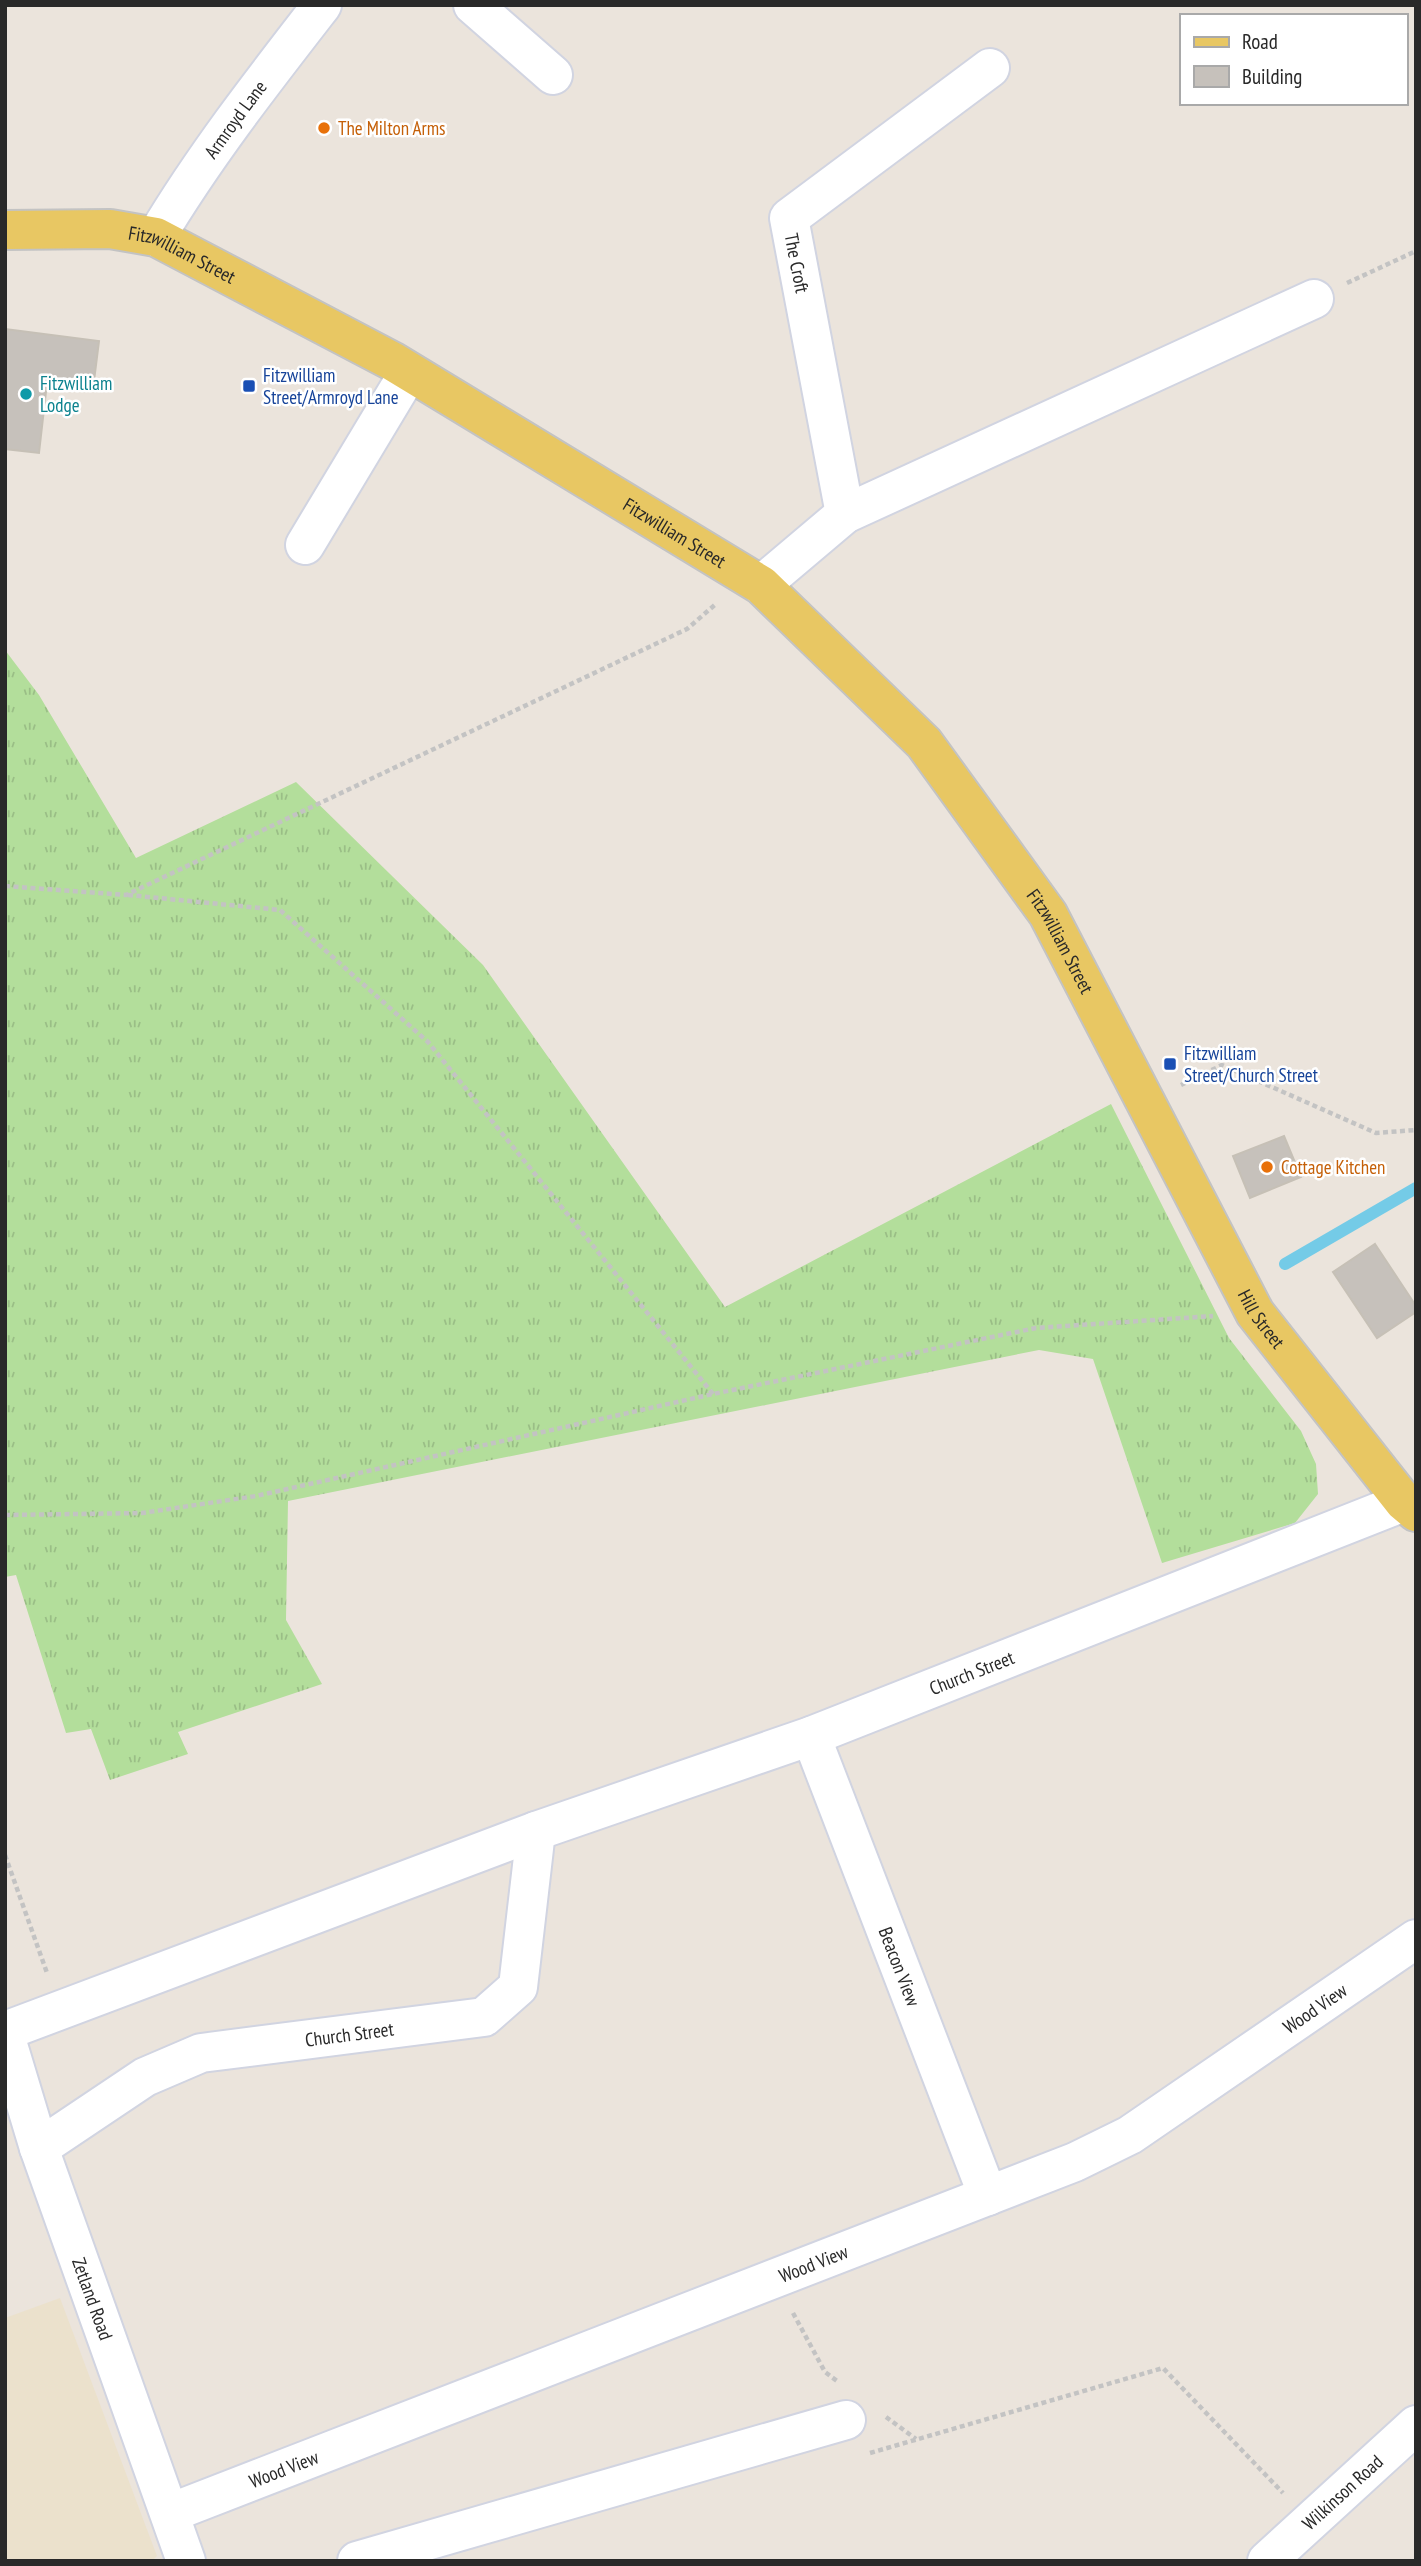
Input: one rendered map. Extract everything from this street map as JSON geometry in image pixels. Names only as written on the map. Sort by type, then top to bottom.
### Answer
[{"type":"main road","name":"Fitzwilliam Street","points":[[5,230],[110,229],[156,237],[409,372],[754,581],[924,743],[1048,914],[1146,1101]]},
{"type":"main road","name":"Hill Street","points":[[1146,1101],[1255,1312],[1410,1507]]},
{"type":"street","name":"Armroyd Lane","points":[[156,237],[188,183],[227,128],[322,5]]},
{"type":"street","points":[[473,5],[553,75]]},
{"type":"street","name":"The Croft","points":[[845,514],[789,218],[990,68]]},
{"type":"street","points":[[754,581],[845,514],[1314,299]]},
{"type":"street","points":[[304,545],[409,372]]},
{"type":"street","name":"Church Street","points":[[5,2033],[536,1831],[811,1735],[1410,1507]]},
{"type":"street","name":"Beacon View","points":[[811,1735],[988,2196]]},
{"type":"street","name":"Church Street","points":[[39,2148],[145,2077],[201,2053],[484,2017],[518,1987],[536,1831]]},
{"type":"street","name":"Wood View","points":[[170,2513],[1075,2162],[1130,2135],[1416,1939]]},
{"type":"street","name":"Zetland Road","points":[[5,2033],[39,2148],[186,2561]]},
{"type":"street","points":[[357,2561],[856,2405]]},
{"type":"street","name":"Wilkinson Road","points":[[1267,2561],[1416,2425]]},
{"type":"path","points":[[1314,299],[1416,251]]},
{"type":"path","points":[[126,895],[687,629],[754,581]]},
{"type":"path","points":[[5,886],[280,910],[428,1042],[713,1394]]},
{"type":"path","points":[[1146,1101],[1222,1065],[1376,1133],[1416,1130]]},
{"type":"path","points":[[5,1515],[142,1513],[256,1496],[713,1394],[1036,1328],[1255,1312]]},
{"type":"path","points":[[5,1855],[60,2011]]},
{"type":"path","points":[[775,2279],[825,2372],[856,2405],[916,2439]]},
{"type":"path","points":[[856,2405],[859,2456],[1163,2368],[1311,2521]]},
{"type":"shaded area","points":[[60,2298],[157,2556],[152,2561],[5,2561],[5,2318]]},
{"type":"green space","points":[[5,650],[39,695],[136,858],[296,782],[483,965],[725,1307],[1111,1104],[1229,1338],[1301,1431],[1316,1464],[1318,1494],[1295,1523],[1162,1563],[1093,1359],[1039,1350],[288,1501],[286,1620],[322,1684],[178,1732],[188,1754],[110,1780],[91,1729],[66,1733],[16,1575],[5,1577]]},
{"type":"building","name":"Fitzwilliam Lodge","points":[[5,329],[99,341],[93,389],[47,383],[39,453],[5,449]]},
{"type":"building","name":"Cottage Kitchen","points":[[1284,1136],[1301,1177],[1250,1198],[1233,1156]]},
{"type":"building","points":[[1375,1244],[1416,1306],[1416,1312],[1377,1338],[1333,1272]]},
{"type":"waterway","points":[[1285,1264],[1416,1188]]},
{"type":"place","name":"The Milton Arms","points":[[324,128]]},
{"type":"place","name":"Fitzwilliam Street/Armroyd Lane","points":[[249,386]]},
{"type":"place","name":"Fitzwilliam Lodge","points":[[26,394]]},
{"type":"place","name":"Fitzwilliam Street/Church Street","points":[[1170,1064]]},
{"type":"place","name":"Cottage Kitchen","points":[[1267,1167]]}]
